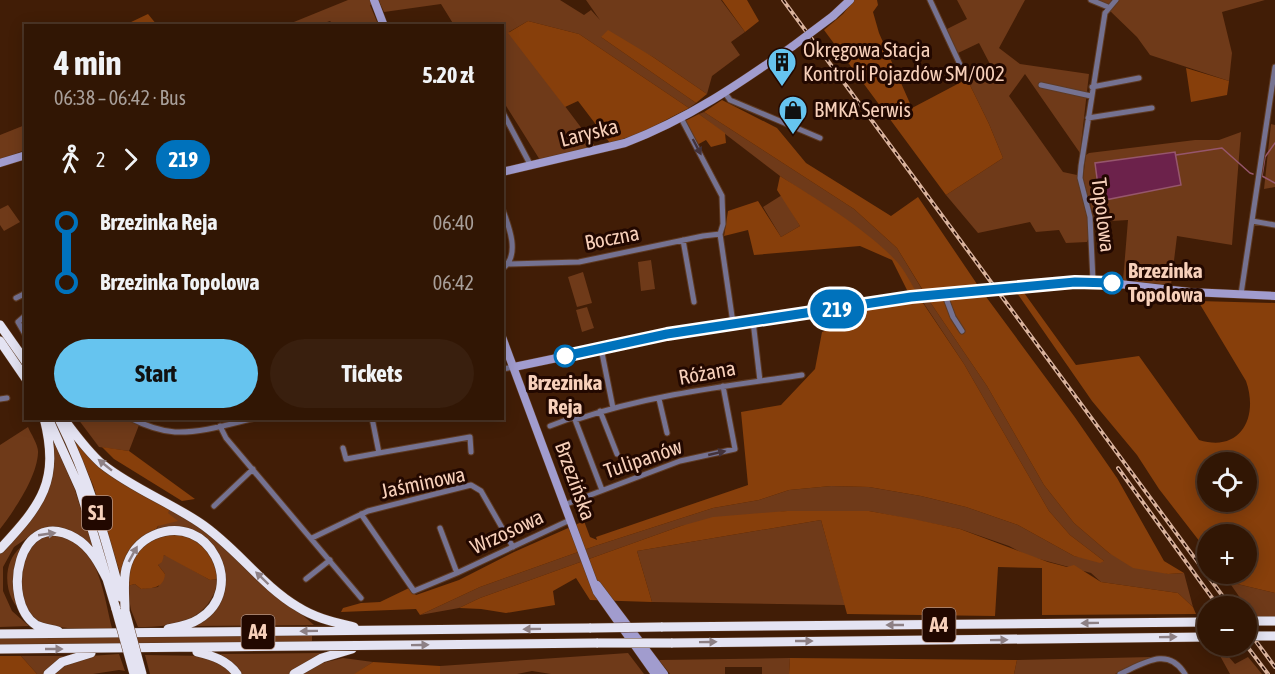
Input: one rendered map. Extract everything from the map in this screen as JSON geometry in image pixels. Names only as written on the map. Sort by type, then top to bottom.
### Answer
[{"type":"highway","points":[[0,326],[24,359]]},
{"type":"highway","points":[[0,341],[24,376]]},
{"type":"highway","points":[[0,549],[37,506],[47,483],[50,472],[50,448],[46,420]]},
{"type":"highway","name":"S1","points":[[47,420],[80,489],[108,581],[121,610],[142,674]]},
{"type":"highway","name":"S1","points":[[59,420],[88,486],[109,550],[134,674]]},
{"type":"highway","points":[[65,420],[102,463],[130,483],[200,523],[224,542],[285,599],[318,617],[368,630]]},
{"type":"highway","points":[[121,610],[125,572],[130,557],[140,543],[156,534],[171,530],[186,532],[202,540],[215,555],[221,570],[221,585],[216,600],[196,621],[149,633]]},
{"type":"highway","points":[[10,560],[17,548],[31,538],[46,533],[60,532],[74,537],[85,546],[99,564],[108,581]]},
{"type":"highway","points":[[9,599],[16,611],[26,620],[36,625],[71,634]]},
{"type":"highway","name":"A4","points":[[0,634],[1197,621]]},
{"type":"highway","points":[[1257,621],[1275,621]]},
{"type":"highway","points":[[1257,636],[1275,636]]},
{"type":"highway","name":"A4","points":[[0,649],[1197,637]]},
{"type":"highway","points":[[294,674],[322,658],[362,646]]},
{"type":"highway","points":[[183,648],[221,659],[228,663],[237,674]]},
{"type":"highway","points":[[48,674],[55,667],[70,659],[109,649]]},
{"type":"street","name":"Laryska","points":[[504,172],[626,143],[681,118],[725,93],[793,46],[850,0]]},
{"type":"street","points":[[930,0],[963,71]]},
{"type":"street","points":[[1091,0],[1108,7],[1116,0]]},
{"type":"street","points":[[375,4],[383,24]]},
{"type":"street","name":"Topolowa","points":[[1094,281],[1090,217],[1080,178],[1092,87],[1108,7]]},
{"type":"street","points":[[1241,294],[1275,66]]},
{"type":"street","points":[[1092,87],[1138,78]]},
{"type":"street","points":[[1041,85],[1091,96]]},
{"type":"street","points":[[725,93],[730,100],[820,138]]},
{"type":"street","points":[[1088,118],[1152,108]]},
{"type":"street","points":[[504,115],[531,166]]},
{"type":"street","points":[[681,118],[722,195],[720,234],[733,323]]},
{"type":"street","points":[[0,164],[24,156]]},
{"type":"street","points":[[504,213],[511,232],[512,257],[510,264],[504,268]]},
{"type":"street","points":[[1252,221],[1275,225]]},
{"type":"street","name":"Boczna","points":[[510,264],[579,262],[720,234]]},
{"type":"street","points":[[683,240],[694,302]]},
{"type":"street","points":[[504,369],[733,323],[911,297],[1028,285],[1094,281],[1190,291],[1275,296]]},
{"type":"street","points":[[16,298],[24,294]]},
{"type":"street","points":[[941,294],[962,331]]},
{"type":"street","points":[[24,316],[18,321],[24,332]]},
{"type":"street","name":"Różana","points":[[753,321],[760,381]]},
{"type":"street","name":"Brzezińska","points":[[504,342],[597,592],[655,674]]},
{"type":"street","points":[[601,348],[612,408]]},
{"type":"street","name":"Różana","points":[[550,426],[612,408],[723,386],[802,375]]},
{"type":"street","name":"Tulipanów","points":[[564,505],[680,461],[735,449],[723,386]]},
{"type":"street","points":[[0,399],[8,398]]},
{"type":"street","name":"Różana","points":[[659,399],[667,433]]},
{"type":"street","points":[[600,411],[617,454]]},
{"type":"street","points":[[574,419],[602,490]]},
{"type":"street","points":[[135,420],[158,429],[176,432],[247,420]]},
{"type":"street","points":[[372,420],[379,453]]},
{"type":"street","points":[[220,426],[226,438],[361,598]]},
{"type":"street","points":[[343,448],[346,459],[470,437],[471,452]]},
{"type":"street","points":[[214,506],[253,469]]},
{"type":"street","name":"Jaśminowa","points":[[312,538],[361,514],[471,485],[481,491],[513,547]]},
{"type":"street","name":"Wrzosowa","points":[[361,514],[414,591],[570,520]]},
{"type":"street","name":"Wrzosowa","points":[[440,528],[457,573]]},
{"type":"street","points":[[306,579],[330,560]]},
{"type":"street","name":"Brzezińska","points":[[588,568],[664,674]]},
{"type":"street","points":[[1120,674],[1162,658],[1179,664],[1185,674]]},
{"type":"shaded area","points":[[348,0],[560,0],[584,15],[591,10],[600,20],[586,0],[721,0],[745,32],[731,42],[740,55],[712,76],[707,94],[653,57],[633,47],[601,37],[696,103],[689,108],[579,34],[528,21],[509,32],[595,146],[540,160],[504,103],[504,24],[453,24],[441,4],[384,12],[379,1],[370,5],[378,24],[333,24],[330,21],[321,24],[289,24]]},
{"type":"shaded area","points":[[722,0],[747,0],[759,21],[745,32]]},
{"type":"shaded area","points":[[854,0],[877,0],[878,5],[873,12],[879,33],[912,108],[967,79],[1003,158],[946,195],[824,30],[843,14]]},
{"type":"shaded area","points":[[957,0],[1025,0],[999,48],[1020,64],[1089,74],[1080,153],[1025,74],[1009,96],[1063,172],[1077,175],[1088,218],[1087,242],[1066,243],[1059,230],[1036,232],[1030,222],[978,233],[946,195],[1003,158],[967,79],[991,66],[979,43],[958,53],[947,29],[967,19]]},
{"type":"shaded area","points":[[1087,0],[1265,0],[1222,12],[1232,53],[1229,81],[1150,55],[1137,37],[1108,9]]},
{"type":"shaded area","points":[[148,14],[156,24],[130,24]]},
{"type":"shaded area","points":[[528,21],[579,34],[689,108],[639,134],[610,143],[578,101],[565,107],[508,33]]},
{"type":"shaded area","points":[[608,30],[707,94],[696,103],[601,37]]},
{"type":"shaded area","points":[[1186,68],[1229,81],[1227,95],[1191,102]]},
{"type":"shaded area","points":[[722,100],[777,128],[806,163],[891,216],[918,197],[979,287],[924,292],[897,248],[854,209],[704,112]]},
{"type":"shaded area","points":[[704,112],[854,209],[897,248],[928,299],[987,386],[1044,485],[1074,523],[1109,553],[1168,574],[1184,573],[1193,607],[1178,593],[1101,582],[1091,573],[1028,556],[1009,546],[960,529],[869,511],[787,511],[681,526],[480,598],[459,608],[420,615],[480,587],[595,546],[713,508],[759,500],[789,490],[831,486],[869,487],[966,507],[1018,525],[1074,556],[1104,561],[1070,535],[1049,511],[964,364],[897,263],[845,219],[780,176],[699,114]]},
{"type":"shaded area","points":[[699,114],[725,133],[726,143],[711,147],[706,140],[697,145],[685,121]]},
{"type":"shaded area","points":[[1271,124],[1275,125],[1275,187],[1264,189]]},
{"type":"shaded area","points":[[24,125],[24,150],[0,160],[0,135]]},
{"type":"shaded area","points":[[1241,132],[1232,245],[1177,236],[1171,285],[1123,281],[1128,220],[1095,222],[1083,178],[1086,155],[1195,140],[1219,140]]},
{"type":"shaded area","points":[[1175,152],[1181,185],[1100,201],[1095,163]]},
{"type":"shaded area","points":[[780,176],[842,216],[872,239],[898,263],[916,291],[908,292],[892,260],[860,246],[754,255],[748,230],[724,236],[728,211],[758,201],[781,237],[800,226],[777,190]]},
{"type":"shaded area","points":[[782,195],[800,226],[781,237],[763,207]]},
{"type":"shaded area","points":[[8,205],[20,222],[4,231],[0,225],[0,209]]},
{"type":"shaded area","points":[[651,260],[655,289],[641,291],[638,262]]},
{"type":"shaded area","points":[[583,272],[592,303],[577,307],[568,277]]},
{"type":"shaded area","points":[[1022,290],[1076,365],[1139,356],[1199,440],[1213,443],[1235,437],[1243,429],[1250,408],[1249,395],[1246,381],[1198,301],[1275,303],[1275,593],[1237,584],[1257,584],[1257,524],[1197,524],[1197,538],[1159,489],[1137,455],[1092,401],[1017,293]]},
{"type":"shaded area","points":[[984,294],[1117,478],[1164,561],[1184,573],[1168,574],[1133,568],[1109,553],[1074,523],[1044,485],[987,386],[928,299]]},
{"type":"shaded area","points":[[921,300],[964,364],[1049,511],[1070,535],[1104,561],[1100,563],[1074,556],[1018,525],[966,507],[869,487],[831,486],[789,490],[759,500],[713,508],[595,546],[480,587],[420,615],[416,609],[341,612],[343,608],[361,603],[380,602],[409,588],[416,595],[459,580],[514,552],[584,521],[590,537],[597,540],[596,537],[748,485],[741,412],[781,405],[815,369],[822,332],[840,325],[841,312]]},
{"type":"shaded area","points":[[587,307],[594,328],[582,332],[576,310]]},
{"type":"shaded area","points":[[79,420],[143,420],[129,451],[99,447]]},
{"type":"shaded area","points":[[28,427],[37,447],[37,462],[24,493],[0,529],[0,445]]},
{"type":"shaded area","points":[[50,433],[75,490],[93,548],[80,538],[36,532],[14,547],[3,567],[3,591],[12,611],[29,626],[0,627],[0,553],[45,497]]},
{"type":"shaded area","points":[[74,441],[102,470],[170,509],[168,513],[178,521],[158,526],[155,531],[147,535],[122,580],[93,485]]},
{"type":"shaded area","points":[[102,447],[129,451],[195,499],[182,501],[114,459]]},
{"type":"shaded area","points":[[170,509],[204,529],[314,625],[193,626],[224,585],[155,531]]},
{"type":"shaded area","points":[[787,511],[869,511],[960,529],[1048,562],[1067,567],[1074,565],[1101,582],[1178,593],[1193,607],[1196,614],[1042,615],[1042,568],[998,567],[995,616],[847,614],[821,520],[637,551],[652,602],[590,600],[576,578],[553,591],[555,605],[506,613],[459,608],[480,598],[681,526],[713,517]]},
{"type":"shaded area","points":[[821,520],[845,605],[652,602],[637,551]]},
{"type":"shaded area","points":[[169,533],[190,538],[203,546],[211,558],[219,579],[210,580],[164,555],[162,562],[158,565],[165,574],[160,585],[141,589],[135,584],[127,586],[127,575],[137,548]]},
{"type":"shaded area","points":[[51,535],[70,539],[88,554],[99,577],[112,628],[68,628],[46,625],[26,616],[13,601],[7,582],[14,554],[28,542]]},
{"type":"shaded area","points":[[164,555],[210,580],[219,579],[214,593],[208,604],[189,619],[166,625],[138,627],[131,610],[127,586],[135,584],[141,589],[158,587],[165,574],[158,565]]},
{"type":"shaded area","points":[[1230,584],[1275,593],[1275,618],[1257,618],[1257,596],[1239,596]]},
{"type":"shaded area","points":[[312,634],[312,643],[0,645],[0,638]]},
{"type":"shaded area","points":[[325,653],[291,674],[239,674],[220,654]]},
{"type":"shaded area","points":[[628,653],[644,674],[551,674],[532,671],[517,674],[440,674],[440,666]]},
{"type":"shaded area","points":[[119,654],[125,671],[51,674],[56,669],[90,656]]},
{"type":"shaded area","points":[[145,655],[208,656],[235,674],[150,674]]},
{"type":"shaded area","points":[[0,656],[21,656],[37,674],[0,674]]},
{"type":"shaded area","points":[[21,656],[65,656],[56,661],[45,674],[37,674]]},
{"type":"shaded area","points":[[1220,656],[1228,656],[1235,664],[1248,657],[1262,674],[1230,674]]},
{"type":"shaded area","points":[[1153,657],[1115,674],[1014,674],[1017,660]]},
{"type":"shaded area","points":[[343,658],[373,662],[355,674],[302,674],[322,663]]},
{"type":"shaded area","points":[[790,658],[789,674],[762,674],[762,667],[725,667],[725,674],[670,674],[659,660]]},
{"type":"shaded area","points":[[790,658],[1017,660],[1014,674],[789,674]]},
{"type":"shaded area","points":[[373,662],[440,666],[440,674],[354,674]]},
{"type":"waterway","points":[[1275,143],[1265,157],[1262,176],[1275,183]]},
{"type":"waterway","points":[[1176,155],[1222,148],[1253,174]]},
{"type":"railway","points":[[783,0],[1223,596]]},
{"type":"railway","points":[[1118,468],[1211,596]]},
{"type":"railway","points":[[1257,643],[1275,667]]},
{"type":"railway","points":[[1254,656],[1268,674]]},
{"type":"bus line","name":"219","points":[[565,356],[667,334],[911,297],[1009,286],[1094,281],[1112,283]]},
{"type":"place","name":"Okręgowa Stacja Kontroli Pojazdów SM/002","points":[[782,88]]},
{"type":"place","name":"BMKA Serwis","points":[[793,136]]},
{"type":"place","name":"Brzezinka Topolowa","points":[[1112,283]]},
{"type":"place","name":"Brzezinka Reja","points":[[565,356]]}]
